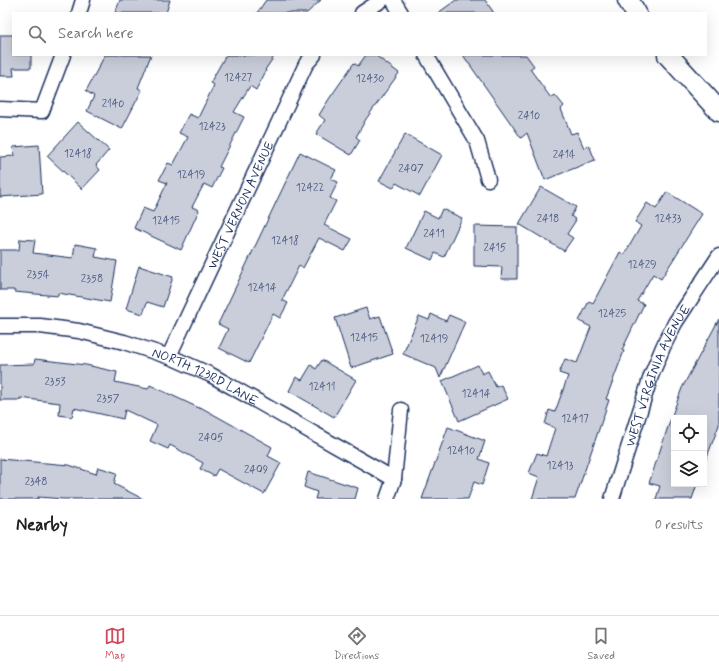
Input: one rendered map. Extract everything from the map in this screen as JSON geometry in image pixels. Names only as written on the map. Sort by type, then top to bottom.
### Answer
[{"type":"street","points":[[79,12],[83,0]]},
{"type":"street","points":[[364,12],[382,0]]},
{"type":"street","points":[[393,0],[400,12]]},
{"type":"street","points":[[628,0],[635,12]]},
{"type":"street","points":[[0,109],[42,111],[63,56]]},
{"type":"street","name":"WEST VERNON AVENUE","points":[[169,356],[306,64],[313,56]]},
{"type":"street","points":[[427,56],[477,141],[488,179]]},
{"type":"street","points":[[669,56],[719,111]]},
{"type":"street","name":"WEST VIRGINIA AVENUE","points":[[612,499],[651,376],[660,354],[675,323],[719,257]]},
{"type":"street","name":"NORTH 123RD LANE","points":[[0,326],[40,326],[79,331],[124,342],[169,356],[211,375],[394,479]]},
{"type":"street","points":[[387,499],[394,479],[401,410]]},
{"type":"building","points":[[120,0],[170,0],[166,12],[115,12]]},
{"type":"building","points":[[266,0],[321,0],[308,12],[258,12]]},
{"type":"building","points":[[456,0],[485,0],[493,12],[439,12]]},
{"type":"building","points":[[0,35],[12,35],[12,56],[31,56],[31,68],[13,68],[14,76],[0,76]]},
{"type":"building","points":[[104,56],[151,56],[138,88],[142,90],[122,129],[87,111],[94,96],[86,91]]},
{"type":"building","points":[[225,56],[274,56],[265,70],[266,71],[256,90],[250,86],[234,112],[244,117],[219,167],[222,168],[212,188],[204,184],[192,207],[199,210],[181,250],[134,228],[143,208],[153,212],[167,183],[159,180],[168,163],[173,165],[188,137],[179,133],[189,114],[198,118],[214,85],[210,83]]},
{"type":"building","points":[[365,56],[376,56],[399,73],[366,119],[356,137],[360,140],[351,155],[316,134],[325,120],[319,115],[354,63],[358,66]]},
{"type":"building","points":[[464,56],[527,56],[534,66],[530,69],[551,98],[555,95],[564,106],[561,109],[571,134],[577,132],[584,148],[589,145],[595,160],[545,180],[527,133],[521,138]]},
{"type":"building","points":[[78,122],[109,150],[96,165],[100,170],[82,189],[47,156]]},
{"type":"building","points":[[405,134],[442,155],[420,196],[396,183],[393,188],[379,181]]},
{"type":"building","points":[[39,145],[42,194],[0,197],[0,157],[14,156],[13,147]]},
{"type":"building","points":[[300,152],[336,170],[331,179],[338,182],[330,198],[336,201],[324,225],[352,239],[345,251],[319,238],[303,268],[299,266],[282,300],[288,303],[280,318],[273,314],[249,363],[219,348],[228,329],[218,324]]},
{"type":"building","points":[[541,187],[576,207],[571,216],[576,220],[567,234],[573,238],[564,251],[519,224]]},
{"type":"building","points":[[667,192],[702,214],[661,279],[653,274],[637,301],[644,304],[622,350],[624,351],[606,399],[609,400],[575,499],[532,499],[539,477],[529,473],[537,453],[546,456],[555,428],[545,424],[549,410],[555,412],[568,376],[559,373],[565,359],[577,363],[591,327],[579,321],[589,301],[593,303],[620,252],[624,255],[641,226],[635,222],[647,203],[656,209]]},
{"type":"building","points":[[442,209],[462,218],[444,257],[435,253],[432,260],[406,248],[424,211],[438,218]]},
{"type":"building","points":[[474,226],[517,227],[517,279],[501,279],[502,267],[474,266]]},
{"type":"building","points":[[20,239],[35,240],[33,253],[73,258],[75,244],[97,248],[95,257],[117,261],[110,302],[58,293],[58,296],[14,292],[14,290],[0,290],[0,250],[19,250]]},
{"type":"building","points":[[139,266],[173,277],[163,307],[147,302],[143,314],[126,309]]},
{"type":"building","points":[[366,308],[370,319],[380,316],[393,354],[351,368],[335,318]]},
{"type":"building","points":[[431,314],[446,321],[449,315],[465,322],[440,378],[436,368],[403,354],[419,316],[429,320]]},
{"type":"building","points":[[719,319],[719,425],[707,457],[707,415],[672,415],[682,388]]},
{"type":"building","points":[[35,359],[86,365],[117,372],[115,382],[148,389],[150,385],[201,409],[202,408],[272,447],[268,456],[281,463],[264,494],[218,469],[214,476],[200,469],[203,463],[170,445],[168,449],[150,441],[157,425],[125,410],[123,419],[74,408],[72,417],[59,415],[60,403],[20,398],[20,400],[0,400],[0,365],[34,364]]},
{"type":"building","points":[[322,360],[356,380],[334,417],[289,391],[296,377],[302,380],[311,365],[316,369]]},
{"type":"building","points":[[478,365],[482,374],[488,371],[496,387],[501,385],[508,399],[459,421],[442,381]]},
{"type":"building","points":[[671,418],[671,487],[696,487],[692,499],[656,499],[660,486],[649,483]]},
{"type":"building","points":[[448,427],[485,441],[479,459],[489,463],[482,485],[474,482],[468,499],[422,499]]},
{"type":"building","points":[[0,459],[69,465],[96,474],[98,467],[117,473],[114,484],[143,499],[63,499],[38,497],[38,499],[0,499]]},
{"type":"building","points":[[308,472],[358,488],[355,499],[315,499],[317,492],[304,487]]}]
